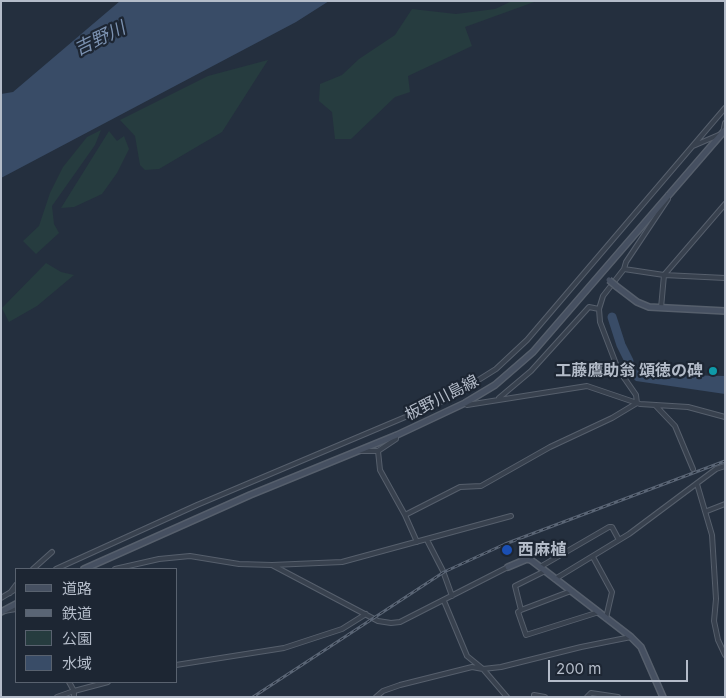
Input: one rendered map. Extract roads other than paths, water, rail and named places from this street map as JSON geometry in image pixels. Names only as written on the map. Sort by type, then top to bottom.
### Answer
[{"type":"main road","name":"板野川島線","points":[[86,568],[241,499],[396,435],[465,403],[495,385],[520,365],[601,274],[668,193],[724,132]]},
{"type":"main road","points":[[601,274],[642,304],[661,308],[725,311]]},
{"type":"main road","points":[[528,547],[530,560],[631,637],[641,647],[663,697]]},
{"type":"main road","points":[[508,567],[516,562],[530,560]]},
{"type":"main road","points":[[2,612],[15,605]]},
{"type":"street","points":[[58,568],[180,512],[440,402],[479,381],[496,369],[527,340],[725,108]]},
{"type":"street","points":[[692,147],[724,132],[725,123]]},
{"type":"street","points":[[637,403],[636,395],[625,382],[618,369],[600,322],[599,309],[603,296],[624,268],[626,262],[668,199],[668,193]]},
{"type":"street","points":[[661,308],[664,275],[725,204]]},
{"type":"street","points":[[624,268],[664,275],[725,278]]},
{"type":"street","points":[[497,400],[530,371],[585,311],[590,308],[599,309]]},
{"type":"street","points":[[465,403],[467,405],[587,386],[637,403],[656,406],[688,407],[725,417]]},
{"type":"street","points":[[406,515],[460,487],[481,486],[550,447],[612,418],[637,403]]},
{"type":"street","points":[[656,406],[675,426],[693,469]]},
{"type":"street","points":[[356,451],[378,451],[396,439],[396,435]]},
{"type":"street","points":[[378,451],[380,473],[406,515],[417,542]]},
{"type":"street","points":[[555,579],[619,540],[716,469],[725,466]]},
{"type":"street","points":[[697,484],[707,511],[712,535],[716,600],[714,621],[718,640],[725,654]]},
{"type":"street","points":[[707,511],[725,504]]},
{"type":"street","points":[[119,568],[159,559],[190,556],[232,563],[272,565],[342,562],[511,516]]},
{"type":"street","points":[[599,612],[526,635],[518,612],[521,610],[515,586],[609,527],[612,528],[619,540]]},
{"type":"street","points":[[427,540],[443,571],[452,596]]},
{"type":"street","points":[[34,568],[52,552]]},
{"type":"street","points":[[593,557],[612,592],[606,618]]},
{"type":"street","points":[[272,565],[382,622],[400,622],[508,567]]},
{"type":"street","points":[[10,593],[15,586]]},
{"type":"street","points":[[1,598],[15,591]]},
{"type":"street","points":[[521,610],[571,591]]},
{"type":"street","points":[[444,601],[467,656],[483,669],[507,697]]},
{"type":"street","points":[[2,612],[15,609]]},
{"type":"street","points":[[178,665],[284,648],[342,629],[366,614]]},
{"type":"street","points":[[376,697],[383,691],[410,682],[472,667],[483,669],[500,667],[581,646],[631,637]]},
{"type":"street","points":[[70,683],[74,691],[74,697]]},
{"type":"street","points":[[57,697],[104,683]]},
{"type":"street","points":[[587,697],[591,694],[618,697]]},
{"type":"street","points":[[534,697],[534,695],[545,697]]},
{"type":"water","name":"吉野川","points":[[120,1],[329,1],[296,22],[1,178],[1,94],[13,92]]},
{"type":"water","points":[[626,351],[633,366],[639,372],[680,379],[683,375],[725,376],[725,394],[636,381],[629,374],[622,352]]},
{"type":"waterway","points":[[612,317],[621,345],[629,361]]},
{"type":"railway","points":[[253,697],[444,572],[505,544],[725,461]]},
{"type":"place","name":"工藤鷹助翁 頌徳の碑","points":[[713,371]]},
{"type":"place","name":"西麻植","points":[[507,550]]}]
